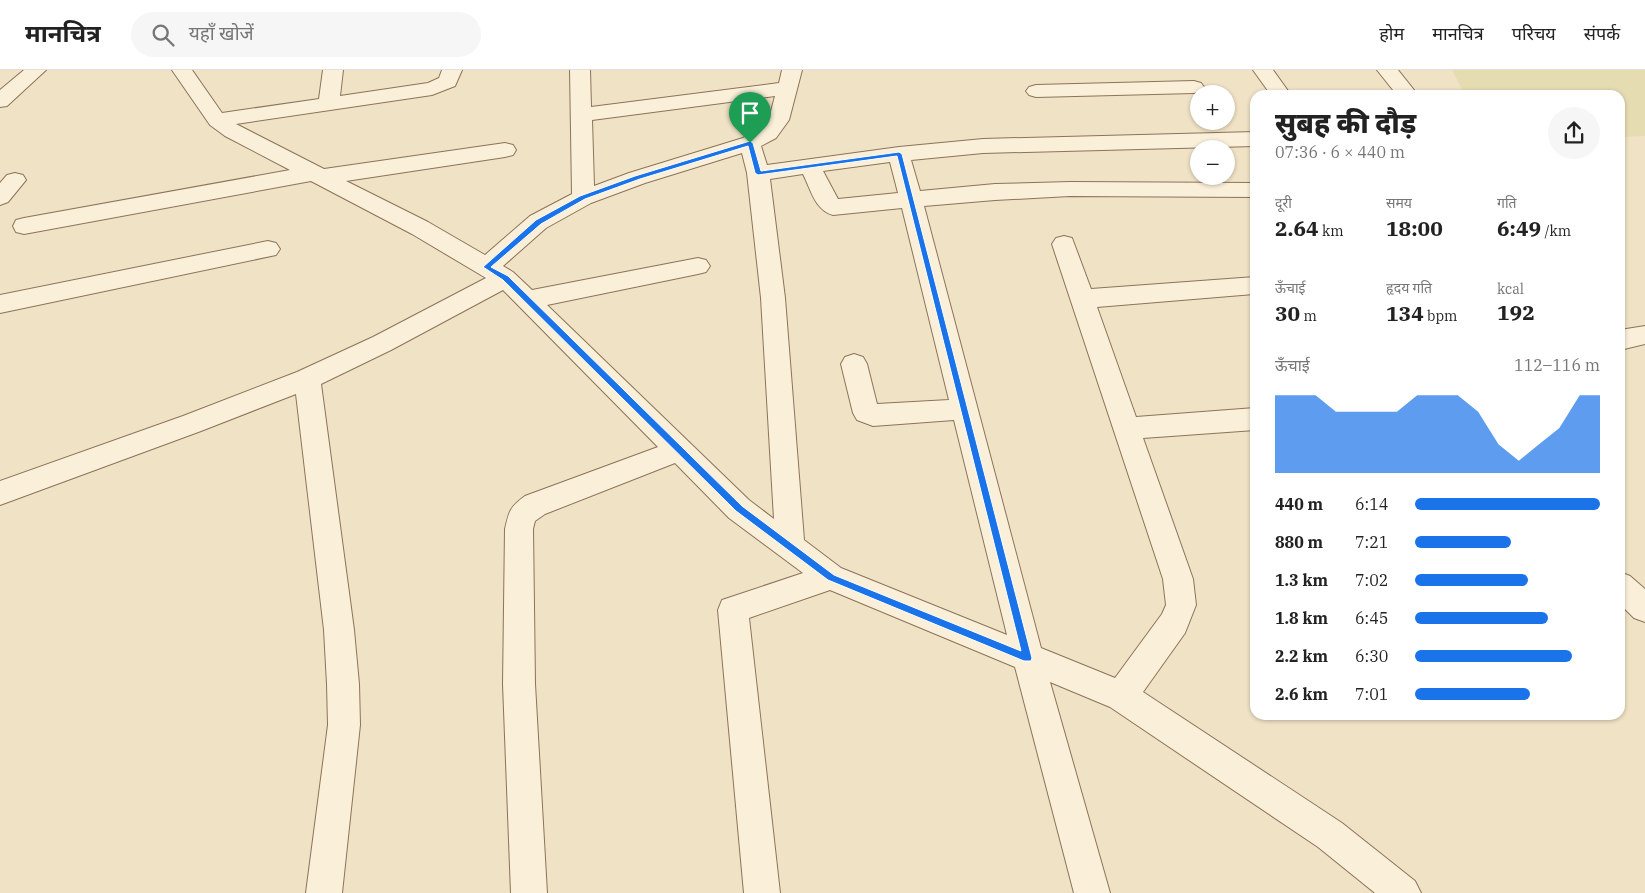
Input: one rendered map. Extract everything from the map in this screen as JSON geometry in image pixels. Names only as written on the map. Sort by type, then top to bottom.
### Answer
[{"type":"street","points":[[0,101],[36,70]]},
{"type":"street","points":[[182,70],[217,120],[232,131],[420,228],[496,273],[528,300],[739,509],[831,577],[1122,696],[1330,835],[1403,893]]},
{"type":"street","points":[[329,104],[333,70]]},
{"type":"street","points":[[217,120],[432,89],[448,82],[452,70]]},
{"type":"street","points":[[580,70],[583,198]]},
{"type":"street","points":[[1118,70],[1127,88]]},
{"type":"street","points":[[1263,70],[1278,90]]},
{"type":"street","points":[[1387,70],[1404,90]]},
{"type":"street","points":[[0,493],[196,422],[307,378],[426,320],[496,273],[538,222],[583,198],[637,178],[750,143],[768,133],[779,120],[790,79],[582,115]]},
{"type":"street","points":[[1036,91],[1190,87]]},
{"type":"street","points":[[758,173],[899,154],[983,146],[1250,140]]},
{"type":"street","points":[[750,143],[758,173],[772,298],[790,547]]},
{"type":"street","points":[[24,226],[317,175],[505,150]]},
{"type":"street","points":[[899,154],[1028,658],[1092,893]]},
{"type":"street","points":[[810,166],[828,203],[833,207],[912,199],[1070,189],[1250,190]]},
{"type":"street","points":[[0,197],[15,180]]},
{"type":"street","points":[[1064,244],[1178,579],[1180,605],[1174,623],[1122,696]]},
{"type":"street","points":[[0,304],[268,249]]},
{"type":"street","points":[[528,300],[698,266]]},
{"type":"street","points":[[1083,299],[1250,285]]},
{"type":"street","points":[[1625,339],[1645,335]]},
{"type":"street","points":[[854,364],[866,413],[873,415],[965,408]]},
{"type":"street","points":[[307,378],[339,630],[343,684],[344,725],[324,893]]},
{"type":"street","points":[[1126,428],[1250,419]]},
{"type":"street","points":[[529,893],[520,684],[519,529],[522,514],[535,505],[680,450]]},
{"type":"street","points":[[762,893],[733,610],[831,577]]},
{"type":"street","points":[[1625,590],[1645,608]]},
{"type":"shaded area","points":[[1452,70],[1645,70],[1645,136],[1625,137],[1625,90],[1462,90]]},
{"type":"route","points":[[750,143],[758,173],[899,154],[1028,658],[831,577],[739,509],[505,278],[486,267],[538,222],[583,198],[637,178],[750,143]]}]
